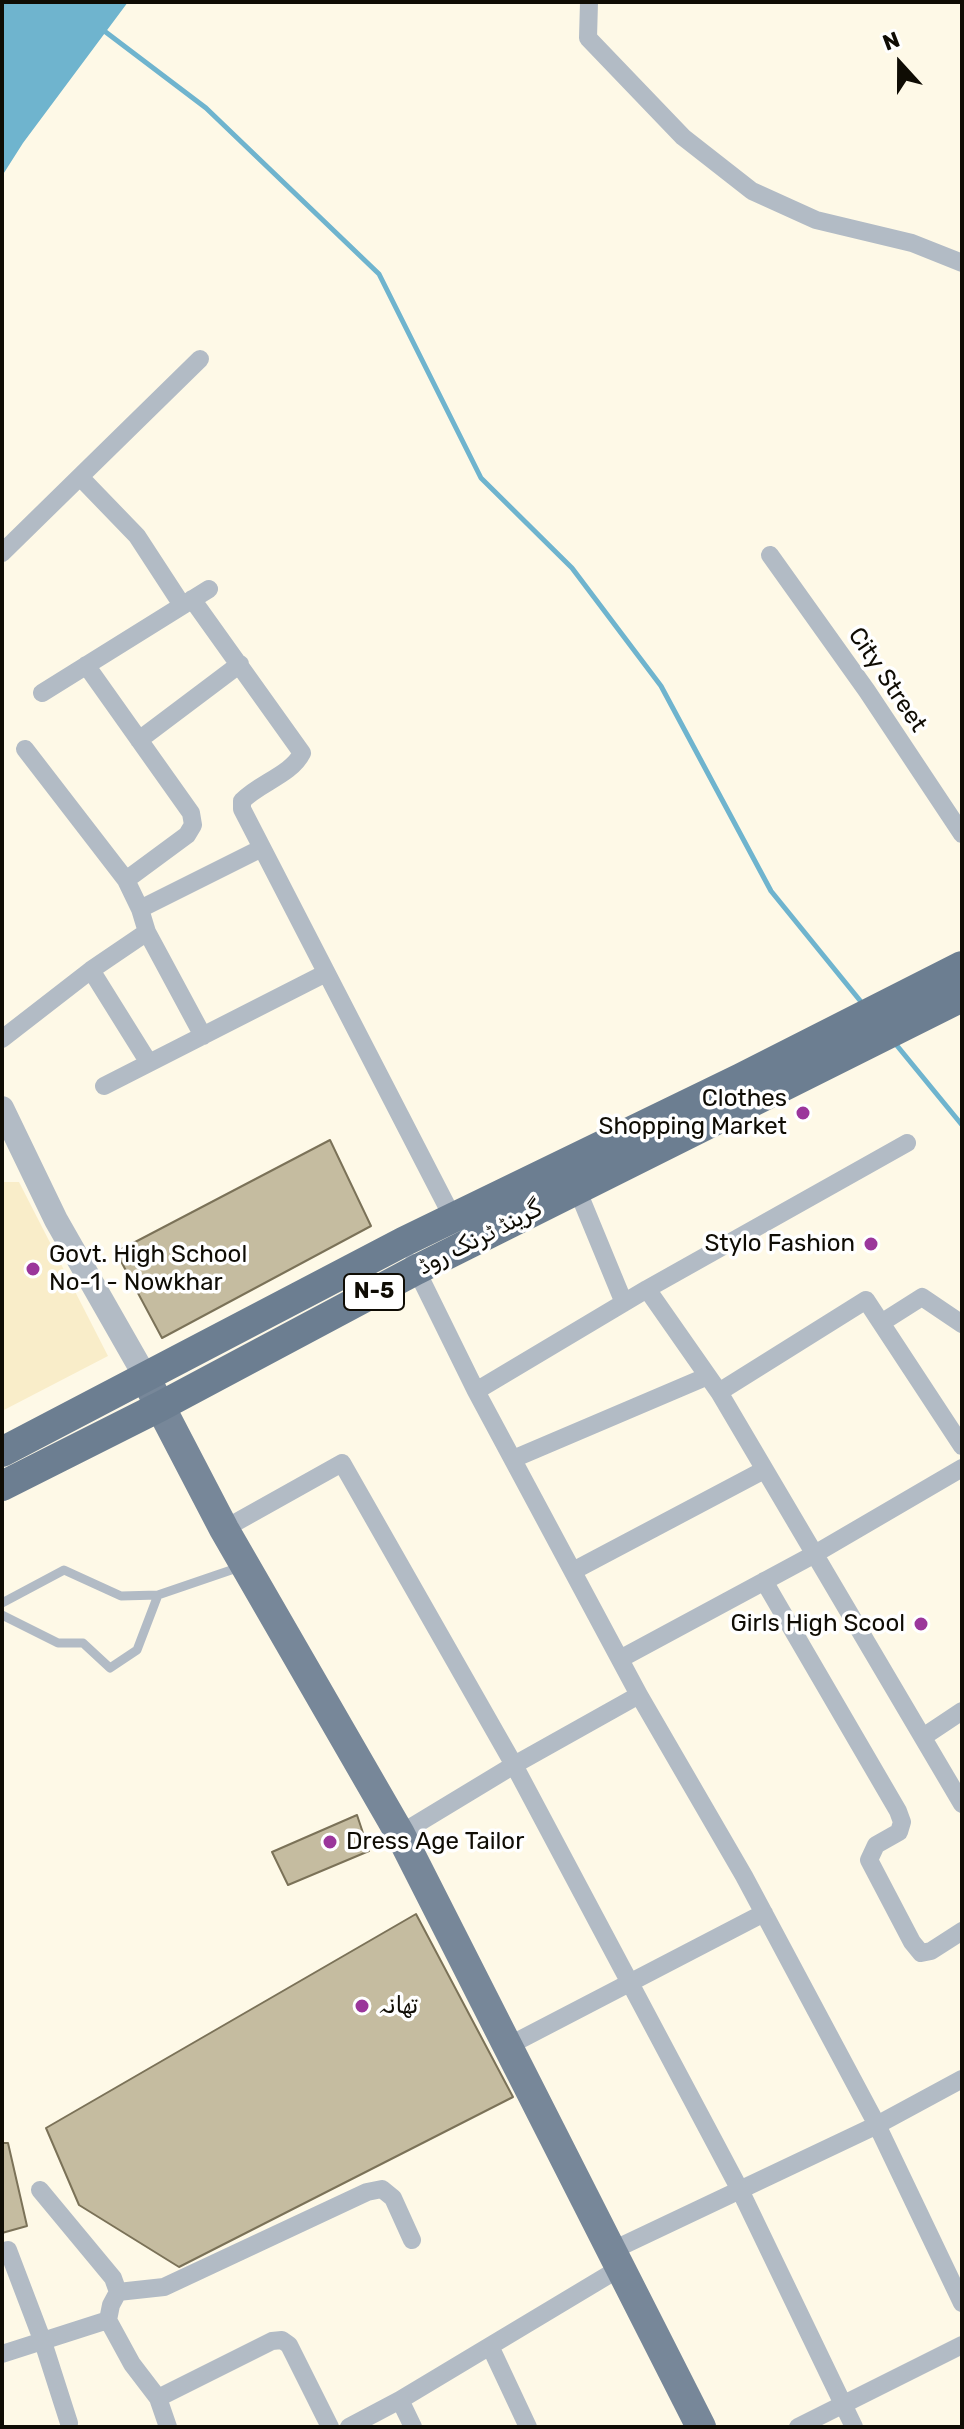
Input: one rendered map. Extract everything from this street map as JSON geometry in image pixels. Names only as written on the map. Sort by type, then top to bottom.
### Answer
[{"type":"highway","name":"گرینڈ ٹرنک روڈ","points":[[2,1486],[577,1189],[962,966]]},
{"type":"highway","name":"گرینڈ ٹرنک روڈ","points":[[2,1452],[453,1218],[962,997]]},
{"type":"main road","points":[[145,1376],[224,1529],[400,1834],[701,2427]]},
{"type":"street","points":[[589,2],[588,38],[683,137],[752,191],[816,220],[912,243],[962,263]]},
{"type":"street","points":[[2,553],[200,359]]},
{"type":"street","points":[[80,477],[137,536],[187,602],[240,664],[302,753],[298,762],[248,794],[242,801],[242,809],[453,1218]]},
{"type":"street","name":"City Street","points":[[770,555],[867,691],[962,834]]},
{"type":"street","points":[[42,693],[209,589]]},
{"type":"street","points":[[139,740],[240,664]]},
{"type":"street","points":[[86,665],[191,813],[193,825],[187,835],[126,880]]},
{"type":"street","points":[[25,749],[126,880],[147,932],[203,1036]]},
{"type":"street","points":[[140,909],[262,848]]},
{"type":"street","points":[[2,1039],[91,970],[147,932]]},
{"type":"street","points":[[91,970],[149,1063]]},
{"type":"street","points":[[104,1086],[326,973]]},
{"type":"street","points":[[2,1108],[56,1220],[145,1376]]},
{"type":"street","points":[[476,1391],[647,1289],[907,1143]]},
{"type":"street","points":[[577,1189],[624,1303]]},
{"type":"street","points":[[403,1242],[476,1391],[639,1695],[764,1913],[877,2125],[962,2303]]},
{"type":"street","points":[[647,1289],[719,1392],[960,1798]]},
{"type":"street","points":[[881,1323],[922,1297],[962,1324]]},
{"type":"street","points":[[719,1392],[866,1300],[962,1446]]},
{"type":"street","points":[[513,1459],[708,1376]]},
{"type":"street","points":[[224,1529],[342,1463],[514,1765],[740,2190],[854,2427]]},
{"type":"street","points":[[620,1659],[813,1555],[962,1468]]},
{"type":"street","points":[[573,1571],[764,1470]]},
{"type":"street","points":[[764,1581],[898,1811],[902,1822],[899,1832],[876,1845],[869,1860],[912,1942],[921,1953],[931,1951],[962,1931]]},
{"type":"street","points":[[400,1834],[639,1695]]},
{"type":"street","points":[[923,1737],[962,1711]]},
{"type":"street","points":[[508,2046],[764,1913]]},
{"type":"street","points":[[349,2427],[490,2346],[616,2260],[740,2190],[877,2125],[962,2079]]},
{"type":"street","points":[[118,2292],[164,2287],[367,2192],[382,2189],[393,2198],[412,2240]]},
{"type":"street","points":[[40,2190],[113,2278],[118,2292],[108,2320],[132,2364],[158,2398],[168,2427]]},
{"type":"street","points":[[8,2250],[43,2342],[69,2423]]},
{"type":"street","points":[[2,2354],[108,2320]]},
{"type":"street","points":[[158,2398],[272,2341],[282,2340],[289,2345],[330,2427]]},
{"type":"street","points":[[798,2427],[962,2345]]},
{"type":"street","points":[[490,2346],[528,2427]]},
{"type":"street","points":[[400,2400],[413,2427]]},
{"type":"lane","points":[[2,1603],[64,1570],[121,1596],[158,1595],[246,1565]]},
{"type":"lane","points":[[2,1615],[58,1643],[83,1643],[110,1668],[137,1650],[158,1595]]},
{"type":"shaded area","name":"Govt. High School No-1 - Nowkhar","points":[[2,1182],[19,1182],[108,1356],[2,1411]]},
{"type":"water","points":[[2,2],[128,2],[2,176]]},
{"type":"building","points":[[330,1140],[371,1226],[162,1338],[116,1252]]},
{"type":"building","name":"Dress Age Tailor","points":[[357,1815],[369,1851],[288,1885],[272,1852]]},
{"type":"building","name":"تھانہ","points":[[416,1914],[513,2097],[179,2267],[79,2205],[46,2128]]},
{"type":"building","points":[[2,2143],[8,2143],[27,2226],[2,2233]]},
{"type":"waterway","points":[[103,30],[206,108],[379,274],[481,478],[572,568],[661,686],[771,891],[862,1003]]},
{"type":"waterway","points":[[894,1042],[962,1125]]},
{"type":"place","name":"Clothes Shopping Market","points":[[803,1113]]},
{"type":"place","name":"Stylo Fashion","points":[[871,1244]]},
{"type":"place","name":"Govt. High School No-1 - Nowkhar","points":[[33,1269]]},
{"type":"place","name":"Girls High Scool","points":[[921,1624]]},
{"type":"place","name":"Dress Age Tailor","points":[[330,1842]]},
{"type":"place","name":"تھانہ","points":[[362,2006]]}]
